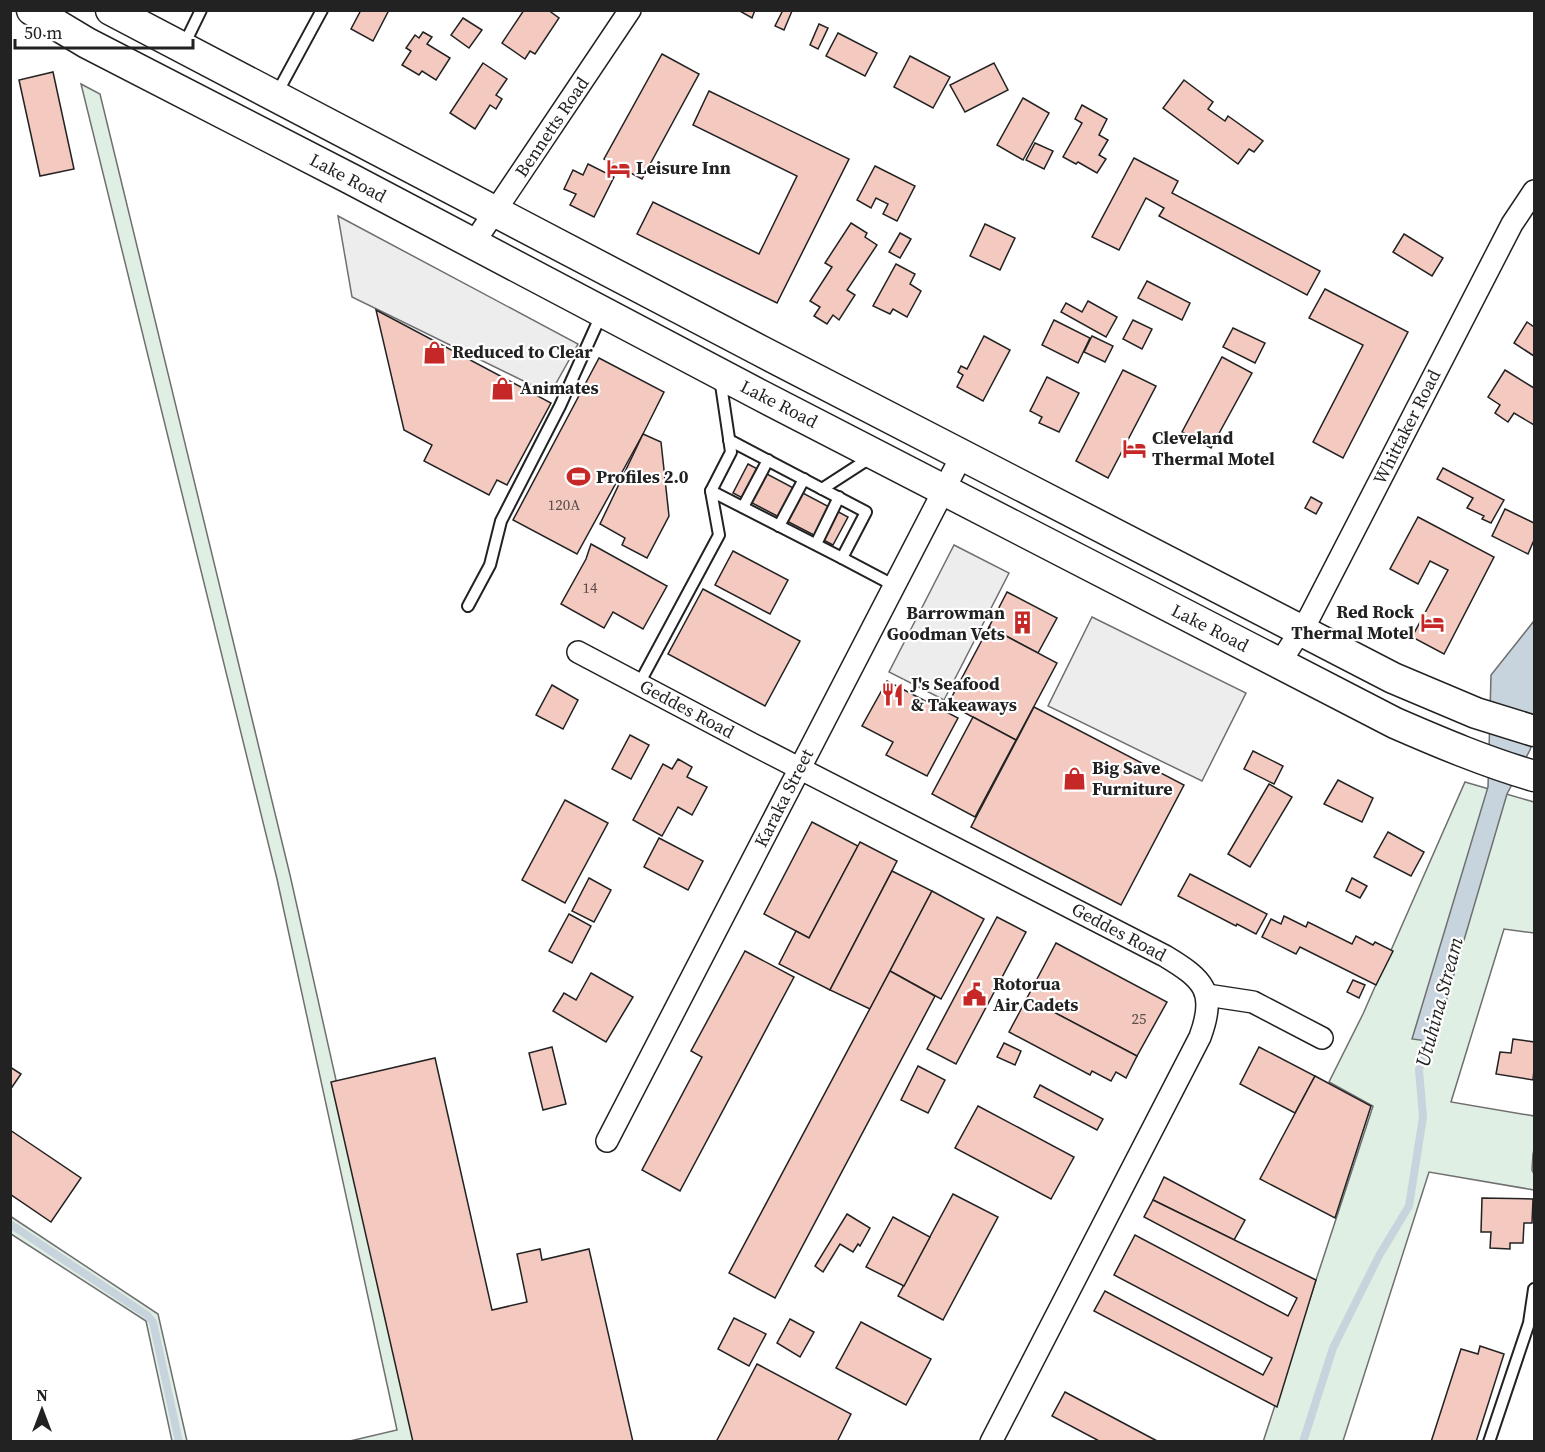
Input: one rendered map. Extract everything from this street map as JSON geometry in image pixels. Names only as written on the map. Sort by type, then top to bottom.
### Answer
[{"type":"main road","name":"Lake Road","points":[[32,10],[87,43],[1279,664],[1395,723],[1461,752],[1534,776]]},
{"type":"main road","points":[[111,10],[1300,631],[1393,678],[1476,713],[1534,731]]},
{"type":"street","name":"Bennetts Road","points":[[473,244],[630,10]]},
{"type":"street","name":"Whittaker Road","points":[[1279,664],[1310,616],[1512,224],[1534,191]]},
{"type":"street","name":"Karaka Street","points":[[607,1141],[962,454]]},
{"type":"street","name":"Geddes Road","points":[[578,652],[1165,956],[1189,970],[1200,982],[1207,995]]},
{"type":"street","points":[[991,1442],[1200,1037],[1208,1011],[1207,995],[1252,1002],[1322,1038]]},
{"type":"lane","points":[[183,48],[201,10]]},
{"type":"lane","points":[[275,96],[322,10]]},
{"type":"lane","points":[[468,606],[490,565],[501,521],[560,406],[603,312]]},
{"type":"lane","points":[[639,684],[719,535],[711,491],[731,452],[719,373]]},
{"type":"lane","points":[[729,440],[866,512],[842,558]]},
{"type":"lane","points":[[822,489],[875,454]]},
{"type":"lane","points":[[742,507],[768,460]]},
{"type":"lane","points":[[779,526],[804,479]]},
{"type":"lane","points":[[711,491],[894,586]]},
{"type":"lane","points":[[816,544],[839,497]]},
{"type":"lane","points":[[1489,1442],[1528,1323],[1534,1289]]},
{"type":"green space","points":[[81,84],[100,94],[290,875],[417,1441],[350,1441],[397,1430],[277,879]]},
{"type":"green space","points":[[1465,782],[1534,802],[1534,933],[1504,929],[1451,1102],[1534,1116],[1532,1170],[1534,1190],[1429,1172],[1343,1441],[1263,1442],[1373,1106],[1329,1082],[1363,1014]]},
{"type":"green space","points":[[10,1216],[158,1314],[187,1441],[172,1441],[146,1321],[11,1234]]},
{"type":"shaded area","points":[[338,216],[578,344],[550,394],[352,297]]},
{"type":"shaded area","points":[[954,545],[1009,573],[944,700],[889,672]]},
{"type":"shaded area","points":[[1092,617],[1246,693],[1202,781],[1048,706]]},
{"type":"water","points":[[1534,621],[1534,738],[1507,794],[1434,1042],[1412,1039],[1488,787],[1491,675]]},
{"type":"building","points":[[361,10],[389,10],[373,41],[351,29]]},
{"type":"building","points":[[524,10],[548,10],[559,18],[535,54],[530,51],[525,59],[502,43]]},
{"type":"building","points":[[738,10],[755,10],[752,18]]},
{"type":"building","points":[[783,10],[792,11],[784,30],[775,26]]},
{"type":"building","points":[[463,18],[482,30],[469,48],[451,35]]},
{"type":"building","points":[[819,24],[828,28],[818,49],[810,45]]},
{"type":"building","points":[[423,32],[432,37],[427,44],[450,58],[436,80],[422,71],[419,75],[402,65],[411,51],[406,48],[415,35],[419,38]]},
{"type":"building","points":[[838,33],[877,53],[865,76],[826,56]]},
{"type":"building","points":[[662,54],[699,74],[642,179],[604,159]]},
{"type":"building","points":[[910,56],[950,77],[933,108],[894,87]]},
{"type":"building","points":[[483,63],[507,79],[496,95],[502,99],[496,109],[490,105],[475,129],[450,113]]},
{"type":"building","points":[[994,63],[1008,90],[965,112],[950,85]]},
{"type":"building","points":[[53,72],[74,169],[40,176],[19,80]]},
{"type":"building","points":[[1184,80],[1213,102],[1208,109],[1225,121],[1228,116],[1263,141],[1254,152],[1249,149],[1238,164],[1163,108]]},
{"type":"building","points":[[709,91],[849,159],[777,303],[637,234],[653,202],[759,254],[797,176],[693,125]]},
{"type":"building","points":[[1023,98],[1049,113],[1023,160],[997,145]]},
{"type":"building","points":[[1082,105],[1107,119],[1099,135],[1108,140],[1099,155],[1106,159],[1097,173],[1078,162],[1076,164],[1063,157],[1082,123],[1075,119]]},
{"type":"building","points":[[1035,143],[1053,151],[1044,169],[1026,160]]},
{"type":"building","points":[[1134,158],[1178,181],[1172,193],[1320,271],[1307,295],[1159,216],[1164,208],[1146,198],[1119,250],[1092,237]]},
{"type":"building","points":[[588,164],[614,177],[594,217],[570,205],[576,194],[564,189],[573,170],[583,175]]},
{"type":"building","points":[[875,166],[915,186],[897,221],[883,214],[888,204],[876,198],[871,208],[857,200]]},
{"type":"building","points":[[851,223],[867,233],[865,237],[877,245],[847,290],[855,295],[839,320],[833,315],[827,324],[814,316],[820,307],[810,301],[832,267],[825,263]]},
{"type":"building","points":[[985,224],[1015,238],[1000,270],[970,256]]},
{"type":"building","points":[[900,233],[911,239],[900,258],[889,252]]},
{"type":"building","points":[[1404,234],[1443,258],[1432,276],[1393,252]]},
{"type":"building","points":[[896,264],[915,274],[910,284],[921,291],[907,317],[893,309],[890,314],[873,306]]},
{"type":"building","points":[[1147,281],[1190,303],[1182,320],[1138,298]]},
{"type":"building","points":[[1325,289],[1408,332],[1343,458],[1313,442],[1363,345],[1309,318]]},
{"type":"building","points":[[1088,301],[1117,317],[1106,337],[1061,312],[1066,303],[1082,312]]},
{"type":"building","points":[[376,310],[551,403],[507,485],[497,480],[489,495],[424,461],[432,445],[404,430]]},
{"type":"building","points":[[1054,320],[1090,338],[1078,363],[1042,345]]},
{"type":"building","points":[[1133,320],[1152,329],[1142,349],[1123,339]]},
{"type":"building","points":[[1527,322],[1534,327],[1534,356],[1514,343]]},
{"type":"building","points":[[1233,328],[1265,343],[1255,363],[1223,347]]},
{"type":"building","points":[[984,336],[1010,350],[983,401],[957,387],[963,375],[958,372],[961,366],[967,369]]},
{"type":"building","points":[[1092,336],[1113,346],[1105,362],[1084,352]]},
{"type":"building","points":[[1222,357],[1252,373],[1211,448],[1182,432]]},
{"type":"building","name":"Profiles 2.0","points":[[599,358],[664,392],[577,554],[513,520]]},
{"type":"building","points":[[1123,370],[1156,386],[1108,478],[1076,461]]},
{"type":"building","points":[[1505,370],[1534,388],[1534,425],[1514,413],[1508,422],[1495,413],[1500,405],[1488,397]]},
{"type":"building","points":[[1047,377],[1079,393],[1059,432],[1039,423],[1042,417],[1030,411]]},
{"type":"building","points":[[643,434],[661,442],[669,516],[647,558],[622,545],[625,538],[600,524]]},
{"type":"building","points":[[748,464],[848,517],[833,545],[733,493]]},
{"type":"building","points":[[1443,468],[1504,500],[1491,523],[1482,519],[1484,516],[1467,508],[1473,498],[1437,479]]},
{"type":"building","points":[[1311,497],[1322,503],[1316,514],[1305,508]]},
{"type":"building","points":[[1505,509],[1534,523],[1534,540],[1528,554],[1492,536]]},
{"type":"building","points":[[1418,517],[1494,557],[1444,654],[1412,637],[1448,570],[1430,561],[1418,584],[1390,569]]},
{"type":"building","points":[[591,544],[667,586],[643,629],[613,612],[604,628],[561,604],[586,559]]},
{"type":"building","points":[[733,551],[788,580],[770,614],[715,585]]},
{"type":"building","points":[[703,589],[800,641],[765,706],[668,654]]},
{"type":"building","name":"Barrowman Goodman Vets","points":[[1007,592],[1057,618],[1038,653],[989,627]]},
{"type":"building","points":[[989,627],[1057,663],[1016,740],[948,704]]},
{"type":"building","points":[[887,681],[958,718],[927,776],[886,755],[893,742],[862,726]]},
{"type":"building","points":[[552,685],[578,700],[563,729],[536,715]]},
{"type":"building","points":[[1034,707],[1184,785],[1121,905],[971,827]]},
{"type":"building","points":[[973,717],[1016,740],[975,817],[932,794]]},
{"type":"building","points":[[630,735],[649,745],[631,779],[612,769]]},
{"type":"building","points":[[1253,751],[1283,766],[1274,784],[1244,769]]},
{"type":"building","points":[[678,759],[692,767],[687,777],[707,787],[692,815],[678,807],[662,836],[633,820],[663,764],[672,769]]},
{"type":"building","points":[[1338,780],[1373,798],[1362,822],[1324,804]]},
{"type":"building","points":[[1269,784],[1292,797],[1250,867],[1228,854]]},
{"type":"building","points":[[565,800],[608,823],[565,903],[522,880]]},
{"type":"building","points":[[812,822],[858,846],[809,938],[764,914]]},
{"type":"building","points":[[1388,832],[1424,852],[1411,876],[1374,857]]},
{"type":"building","points":[[659,838],[703,861],[688,890],[644,867]]},
{"type":"building","points":[[860,842],[897,861],[830,990],[779,964],[796,931],[809,938]]},
{"type":"building","points":[[892,871],[932,891],[870,1009],[830,990]]},
{"type":"building","points":[[1190,874],[1267,914],[1256,934],[1178,896]]},
{"type":"building","points":[[589,878],[611,890],[594,922],[572,911]]},
{"type":"building","points":[[1352,878],[1367,886],[1360,898],[1346,891]]},
{"type":"building","points":[[932,891],[984,919],[941,999],[890,971]]},
{"type":"building","points":[[569,914],[591,926],[572,963],[549,951]]},
{"type":"building","points":[[1284,916],[1306,927],[1308,922],[1352,944],[1356,936],[1373,945],[1375,942],[1393,951],[1376,985],[1300,947],[1296,954],[1262,937],[1271,919],[1281,924]]},
{"type":"building","points":[[997,917],[1026,932],[956,1064],[927,1049]]},
{"type":"building","points":[[1056,943],[1167,1002],[1137,1056],[1027,998]]},
{"type":"building","points":[[745,951],[794,977],[680,1191],[642,1170],[702,1057],[691,1051]]},
{"type":"building","points":[[890,971],[935,996],[775,1298],[729,1273]]},
{"type":"building","points":[[591,973],[633,997],[606,1042],[553,1011],[564,993],[576,1000]]},
{"type":"building","points":[[1353,980],[1365,985],[1359,998],[1347,992]]},
{"type":"building","points":[[1027,998],[1137,1056],[1126,1078],[1116,1072],[1111,1081],[1092,1071],[1090,1075],[1009,1032]]},
{"type":"building","points":[[1513,1039],[1534,1042],[1533,1080],[1496,1074],[1500,1052],[1511,1053]]},
{"type":"building","points":[[1004,1043],[1021,1051],[1015,1065],[997,1057]]},
{"type":"building","points":[[552,1047],[566,1104],[543,1110],[529,1053]]},
{"type":"building","points":[[1259,1047],[1315,1076],[1295,1113],[1240,1084]]},
{"type":"building","points":[[435,1058],[492,1310],[527,1302],[517,1254],[540,1249],[542,1260],[589,1249],[633,1442],[413,1442],[331,1082]]},
{"type":"building","points":[[918,1066],[945,1080],[928,1113],[901,1100]]},
{"type":"building","points":[[10,1067],[21,1074],[10,1090]]},
{"type":"building","points":[[1315,1076],[1371,1106],[1335,1218],[1260,1179]]},
{"type":"building","points":[[1040,1085],[1103,1119],[1097,1130],[1034,1097]]},
{"type":"building","points":[[978,1106],[1074,1157],[1051,1199],[955,1148]]},
{"type":"building","points":[[10,1130],[81,1178],[51,1222],[10,1194]]},
{"type":"building","points":[[1164,1177],[1245,1220],[1234,1240],[1153,1200]]},
{"type":"building","points":[[953,1194],[998,1217],[943,1320],[898,1296]]},
{"type":"building","points":[[1482,1198],[1533,1199],[1532,1223],[1524,1223],[1523,1243],[1510,1243],[1510,1249],[1490,1248],[1491,1232],[1481,1232]]},
{"type":"building","points":[[1153,1200],[1316,1280],[1277,1407],[1094,1311],[1105,1291],[1263,1375],[1272,1358],[1114,1275],[1135,1235],[1288,1316],[1297,1298],[1144,1217]]},
{"type":"building","points":[[847,1214],[870,1228],[860,1246],[858,1244],[853,1252],[840,1244],[823,1272],[815,1266]]},
{"type":"building","points":[[893,1217],[930,1237],[904,1286],[866,1267]]},
{"type":"building","points":[[734,1318],[766,1334],[749,1366],[718,1349]]},
{"type":"building","points":[[790,1319],[814,1332],[800,1357],[777,1343]]},
{"type":"building","points":[[861,1322],[931,1359],[906,1405],[836,1368]]},
{"type":"building","points":[[1480,1346],[1504,1354],[1476,1442],[1431,1442],[1461,1349],[1478,1354]]},
{"type":"building","points":[[757,1364],[851,1414],[837,1442],[716,1442]]},
{"type":"building","points":[[1065,1392],[1159,1442],[1101,1442],[1052,1416]]},
{"type":"waterway","name":"Utuhina Stream","points":[[1303,1442],[1333,1348],[1380,1254],[1409,1206],[1423,1117],[1419,1070],[1428,1031]]},
{"type":"waterway","points":[[10,1224],[147,1315],[153,1322],[179,1442]]},
{"type":"place","name":"Leisure Inn","points":[[618,168]]},
{"type":"place","name":"Reduced to Clear","points":[[434,352]]},
{"type":"place","name":"Animates","points":[[502,388]]},
{"type":"place","name":"Cleveland Thermal Motel","points":[[1134,448]]},
{"type":"place","name":"Profiles 2.0","points":[[578,477]]},
{"type":"place","name":"Red Rock Thermal Motel","points":[[1432,622]]},
{"type":"place","name":"Barrowman Goodman Vets","points":[[1023,623]]},
{"type":"place","name":"J's Seafood & Takeaways","points":[[893,694]]},
{"type":"place","name":"Big Save Furniture","points":[[1074,778]]},
{"type":"place","name":"Rotorua Air Cadets","points":[[975,994]]}]
